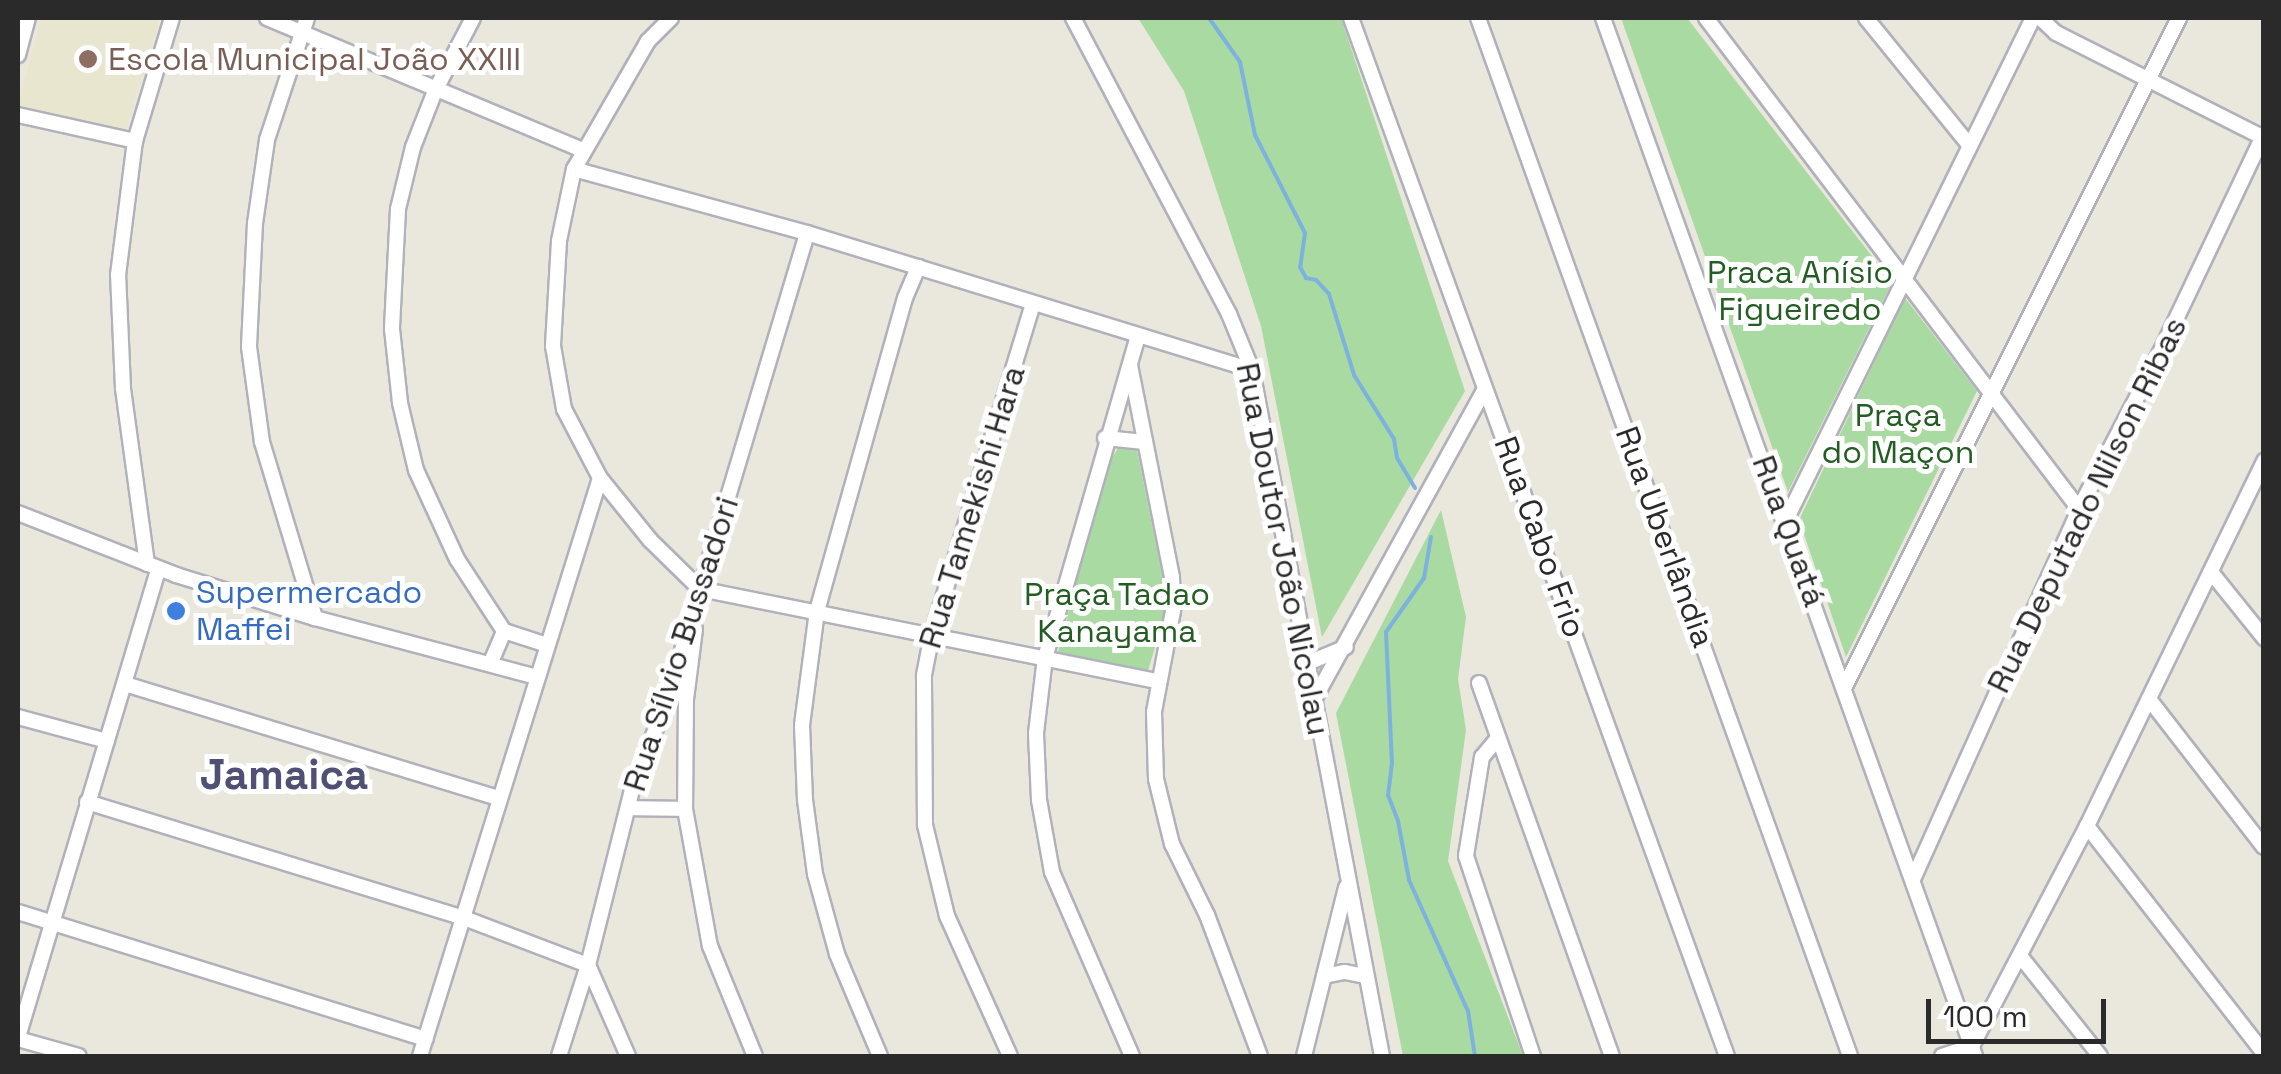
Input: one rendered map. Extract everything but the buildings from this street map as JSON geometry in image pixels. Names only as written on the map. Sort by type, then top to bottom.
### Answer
[{"type":"street","points":[[18,54],[28,18]]},
{"type":"street","points":[[78,1056],[18,1038],[125,684],[153,567],[126,416],[118,304],[120,246],[135,141],[172,18]]},
{"type":"street","points":[[267,18],[304,25],[434,91],[583,150]]},
{"type":"street","points":[[473,18],[434,91],[413,147],[398,210],[392,329],[400,403],[416,470],[458,559],[504,631],[547,645]]},
{"type":"street","points":[[671,18],[648,40],[583,150],[574,169],[558,241],[553,346],[564,409],[600,478],[650,540],[700,588],[1156,681]]},
{"type":"street","name":"Rua Doutor João Nicolau","points":[[1073,18],[1229,314],[1252,370],[1382,1056]]},
{"type":"street","name":"Rua Cabo Frio","points":[[1351,18],[1727,1056]]},
{"type":"street","name":"Rua Uberlândia","points":[[1478,18],[1850,1056]]},
{"type":"street","name":"Rua Quatá","points":[[1603,18],[1624,88],[1786,520],[1974,1051]]},
{"type":"street","points":[[1706,18],[2079,510]]},
{"type":"street","points":[[1866,18],[1970,146]]},
{"type":"street","points":[[1786,520],[2037,18],[2056,33],[2147,82],[2263,136]]},
{"type":"street","points":[[1844,688],[1990,389],[2179,18]]},
{"type":"street","points":[[304,25],[267,140],[255,223],[249,347],[262,442],[315,618]]},
{"type":"street","points":[[18,114],[135,141]]},
{"type":"street","name":"Rua Deputado Nilson Ribas","points":[[1914,876],[2079,510],[2160,354],[2263,136]]},
{"type":"street","points":[[574,169],[807,233],[1252,370]]},
{"type":"street","name":"Rua Sílvio Bussadori","points":[[559,1056],[588,965],[628,808],[668,698],[807,233]]},
{"type":"street","points":[[880,1056],[836,954],[810,837],[802,725],[817,610],[905,298],[918,267]]},
{"type":"street","name":"Rua Tamekishi Hara","points":[[1010,1056],[948,916],[925,825],[924,675],[932,634],[1033,302]]},
{"type":"street","points":[[1132,1056],[1052,872],[1039,800],[1036,733],[1045,658],[1105,438],[1138,335]]},
{"type":"street","points":[[1130,364],[1172,577],[1173,610],[1156,681],[1156,779],[1172,844],[1237,988],[1260,1056]]},
{"type":"street","points":[[1315,698],[1347,647],[1485,389]]},
{"type":"street","points":[[1105,438],[1145,442]]},
{"type":"street","points":[[1942,1056],[1974,1051],[2264,461]]},
{"type":"street","points":[[420,1056],[600,478]]},
{"type":"street","points":[[18,513],[153,567],[315,618],[536,677]]},
{"type":"street","points":[[2211,572],[2264,638]]},
{"type":"street","points":[[700,588],[686,699],[685,809],[710,946],[755,1056]]},
{"type":"street","points":[[491,662],[504,631]]},
{"type":"street","points":[[1308,664],[1347,647]]},
{"type":"street","points":[[1479,683],[1612,1056]]},
{"type":"street","points":[[125,684],[499,798]]},
{"type":"street","points":[[668,698],[686,699]]},
{"type":"street","points":[[2149,699],[2264,847]]},
{"type":"street","points":[[18,717],[107,741]]},
{"type":"street","points":[[1498,738],[1482,757],[1466,856],[1533,1056]]},
{"type":"street","points":[[88,802],[464,918],[588,965],[628,1056]]},
{"type":"street","points":[[628,808],[685,809]]},
{"type":"street","points":[[2087,826],[2264,1053]]},
{"type":"street","points":[[1304,1056],[1347,882]]},
{"type":"street","points":[[18,912],[426,1039]]},
{"type":"street","points":[[2021,958],[2100,1056]]},
{"type":"street","points":[[1324,976],[1344,972],[1366,976]]},
{"type":"shaded area","name":"Escola Municipal João XXIII","points":[[41,18],[160,18],[125,133],[18,105]]},
{"type":"green space","points":[[1138,18],[1341,18],[1465,391],[1322,637],[1261,326],[1184,91]]},
{"type":"green space","name":"Praca Anísio Figueiredo","points":[[1621,18],[1687,18],[1892,282],[1788,492]]},
{"type":"green space","name":"Praça do Maçon","points":[[1905,298],[1977,391],[1846,657],[1799,520]]},
{"type":"green space","name":"Praça Tadao Kanayama","points":[[1118,448],[1137,450],[1163,579],[1165,613],[1148,671],[1058,652],[1107,466]]},
{"type":"green space","points":[[1441,510],[1466,617],[1458,679],[1466,730],[1448,861],[1523,1056],[1403,1056],[1336,713]]},
{"type":"waterway","points":[[1209,18],[1240,62],[1255,135],[1305,233],[1300,267],[1306,278],[1316,280],[1329,294],[1354,375],[1394,439],[1397,458],[1415,488]]},
{"type":"waterway","points":[[1431,537],[1424,578],[1386,632],[1392,763],[1388,795],[1398,821],[1409,880],[1468,1011],[1475,1056]]},
{"type":"place","name":"Escola Municipal João XXIII","points":[[88,59]]},
{"type":"place","name":"Supermercado Maffei","points":[[176,611]]},
{"type":"district","name":"Jamaica","points":[[284,775]]}]
